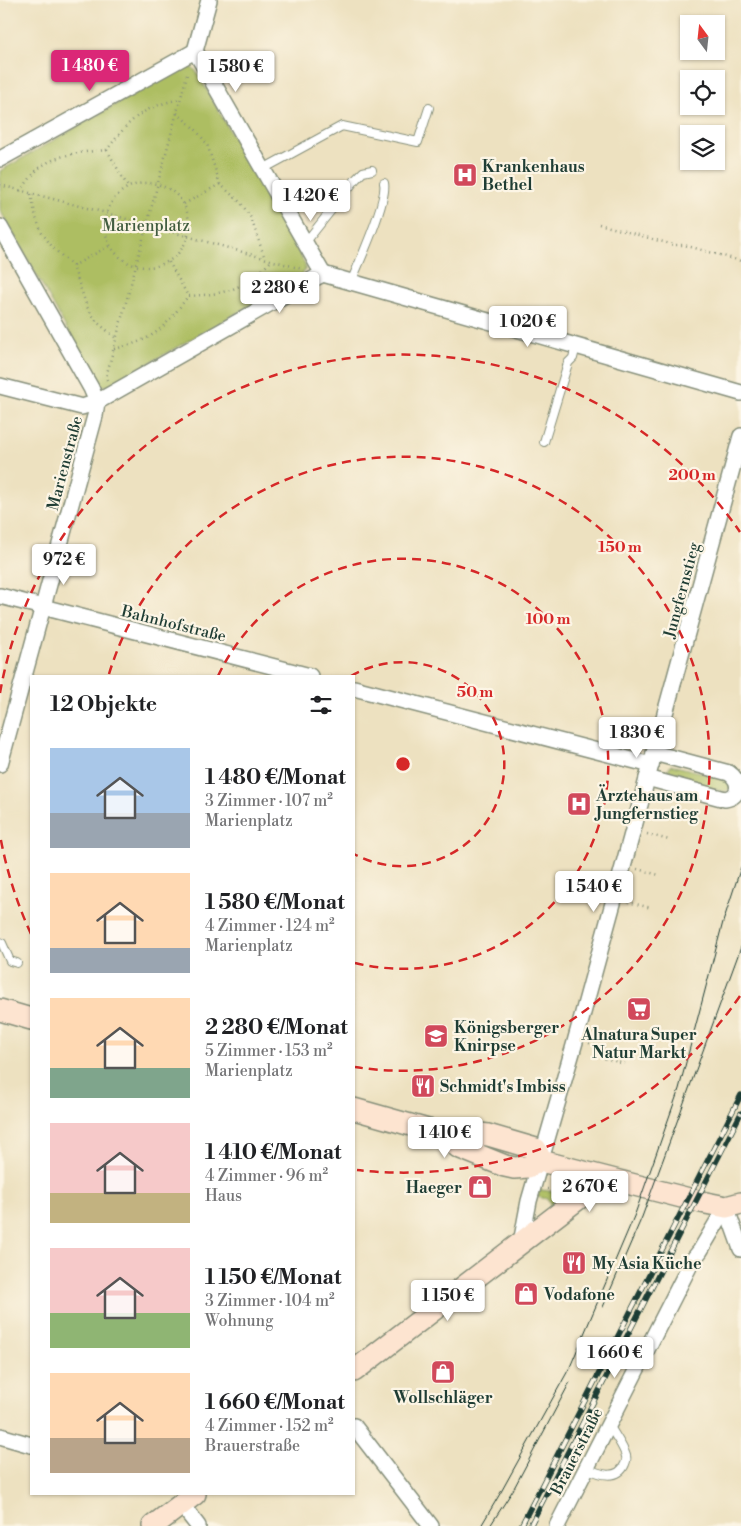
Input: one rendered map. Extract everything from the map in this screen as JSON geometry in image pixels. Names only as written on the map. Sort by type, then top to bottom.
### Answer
[{"type":"main road","points":[[0,1010],[30,1019]]},
{"type":"main road","points":[[355,1109],[446,1135],[464,1132],[488,1135],[536,1149],[541,1161],[604,1179],[736,1207]]},
{"type":"main road","points":[[355,1371],[604,1179]]},
{"type":"main road","points":[[153,1526],[189,1497]]},
{"type":"street","points":[[209,0],[195,51],[323,274]]},
{"type":"street","points":[[0,159],[195,51]]},
{"type":"street","points":[[0,226],[92,388],[97,402]]},
{"type":"street","points":[[0,386],[82,408],[97,402],[323,274],[741,394]]},
{"type":"street","name":"Marienstraße","points":[[0,764],[95,416],[97,402]]},
{"type":"street","name":"Jungfernstieg","points":[[520,1243],[528,1201],[541,1161],[741,436]]},
{"type":"street","name":"Bahnhofstraße","points":[[0,596],[306,675]]},
{"type":"street","points":[[355,688],[651,765],[728,773],[734,776],[740,787],[735,796],[725,799],[651,765]]},
{"type":"street","points":[[736,1207],[741,1249]]},
{"type":"street","name":"Brauerstraße","points":[[557,1526],[692,1261],[736,1207]]},
{"type":"street","points":[[355,1427],[431,1526]]},
{"type":"street","points":[[0,1436],[30,1445]]},
{"type":"street","points":[[189,1497],[198,1526]]},
{"type":"lane","points":[[263,169],[342,126],[418,142],[430,108]]},
{"type":"lane","points":[[306,243],[356,179],[363,172],[372,170]]},
{"type":"lane","points":[[351,282],[382,204],[385,188],[384,182]]},
{"type":"lane","points":[[544,442],[568,363],[573,358],[576,346]]},
{"type":"lane","points":[[0,942],[10,961],[17,963]]},
{"type":"lane","points":[[586,1468],[608,1475],[622,1470],[626,1461],[626,1454],[608,1425]]},
{"type":"path","points":[[106,377],[188,73]]},
{"type":"path","points":[[20,190],[39,168],[60,157],[79,152],[107,150],[124,128],[142,111],[181,99]]},
{"type":"path","points":[[177,113],[196,130],[207,144],[220,184],[241,203],[252,218],[265,259]]},
{"type":"path","points":[[107,150],[128,187]]},
{"type":"path","points":[[143,183],[158,184],[168,188],[184,204],[190,226],[188,237],[184,247],[169,262],[147,268],[136,266],[125,262],[116,255],[109,245],[105,235],[106,213],[114,198],[128,187],[143,183]]},
{"type":"path","points":[[184,204],[220,184]]},
{"type":"path","points":[[0,185],[305,270]]},
{"type":"path","points":[[30,194],[42,234],[52,248],[73,266],[87,307],[97,322],[117,338]]},
{"type":"path","points":[[599,224],[741,261]]},
{"type":"path","points":[[73,266],[109,245]]},
{"type":"path","points":[[188,296],[215,295],[239,288],[258,275],[271,261]]},
{"type":"path","points":[[169,262],[188,296]]},
{"type":"path","points":[[114,350],[136,344],[157,332],[171,320],[188,296]]},
{"type":"path","points":[[647,834],[669,840]]},
{"type":"path","points":[[637,869],[660,875]]},
{"type":"path","points":[[628,902],[651,908]]},
{"type":"path","points":[[589,1043],[606,1048],[603,1058],[625,1064],[623,1071]]},
{"type":"path","points":[[540,1188],[567,1191]]},
{"type":"green space","name":"Marienplatz","points":[[183,66],[189,66],[196,71],[305,264],[305,270],[300,277],[109,386],[101,386],[96,381],[0,210],[0,171]]},
{"type":"green space","points":[[671,765],[725,778],[729,781],[730,789],[724,792],[670,777],[667,771]]},
{"type":"green space","points":[[539,1190],[566,1192],[565,1195],[551,1206],[547,1199],[538,1197]]},
{"type":"tram line","points":[[481,1526],[570,1367],[635,1214],[679,1089],[723,922],[741,867]]},
{"type":"tram line","points":[[603,1307],[642,1217],[741,947]]},
{"type":"tram line","points":[[490,1526],[513,1490],[570,1382]]},
{"type":"railway","points":[[521,1526],[741,1095]]},
{"type":"railway","points":[[530,1526],[741,1113]]},
{"type":"place","name":"Krankenhaus Bethel","points":[[465,175]]},
{"type":"place","name":"Ärztehaus am Jungfernstieg","points":[[579,804]]},
{"type":"place","name":"Alnatura Super Natur Markt","points":[[639,1009]]},
{"type":"place","name":"Königsberger Knirpse","points":[[436,1036]]},
{"type":"place","name":"Schmidt's Imbiss","points":[[423,1086]]},
{"type":"place","name":"Haeger","points":[[480,1187]]},
{"type":"place","name":"My Asia Küche","points":[[574,1263]]},
{"type":"place","name":"Vodafone","points":[[526,1294]]},
{"type":"place","name":"Wollschläger","points":[[443,1372]]}]
